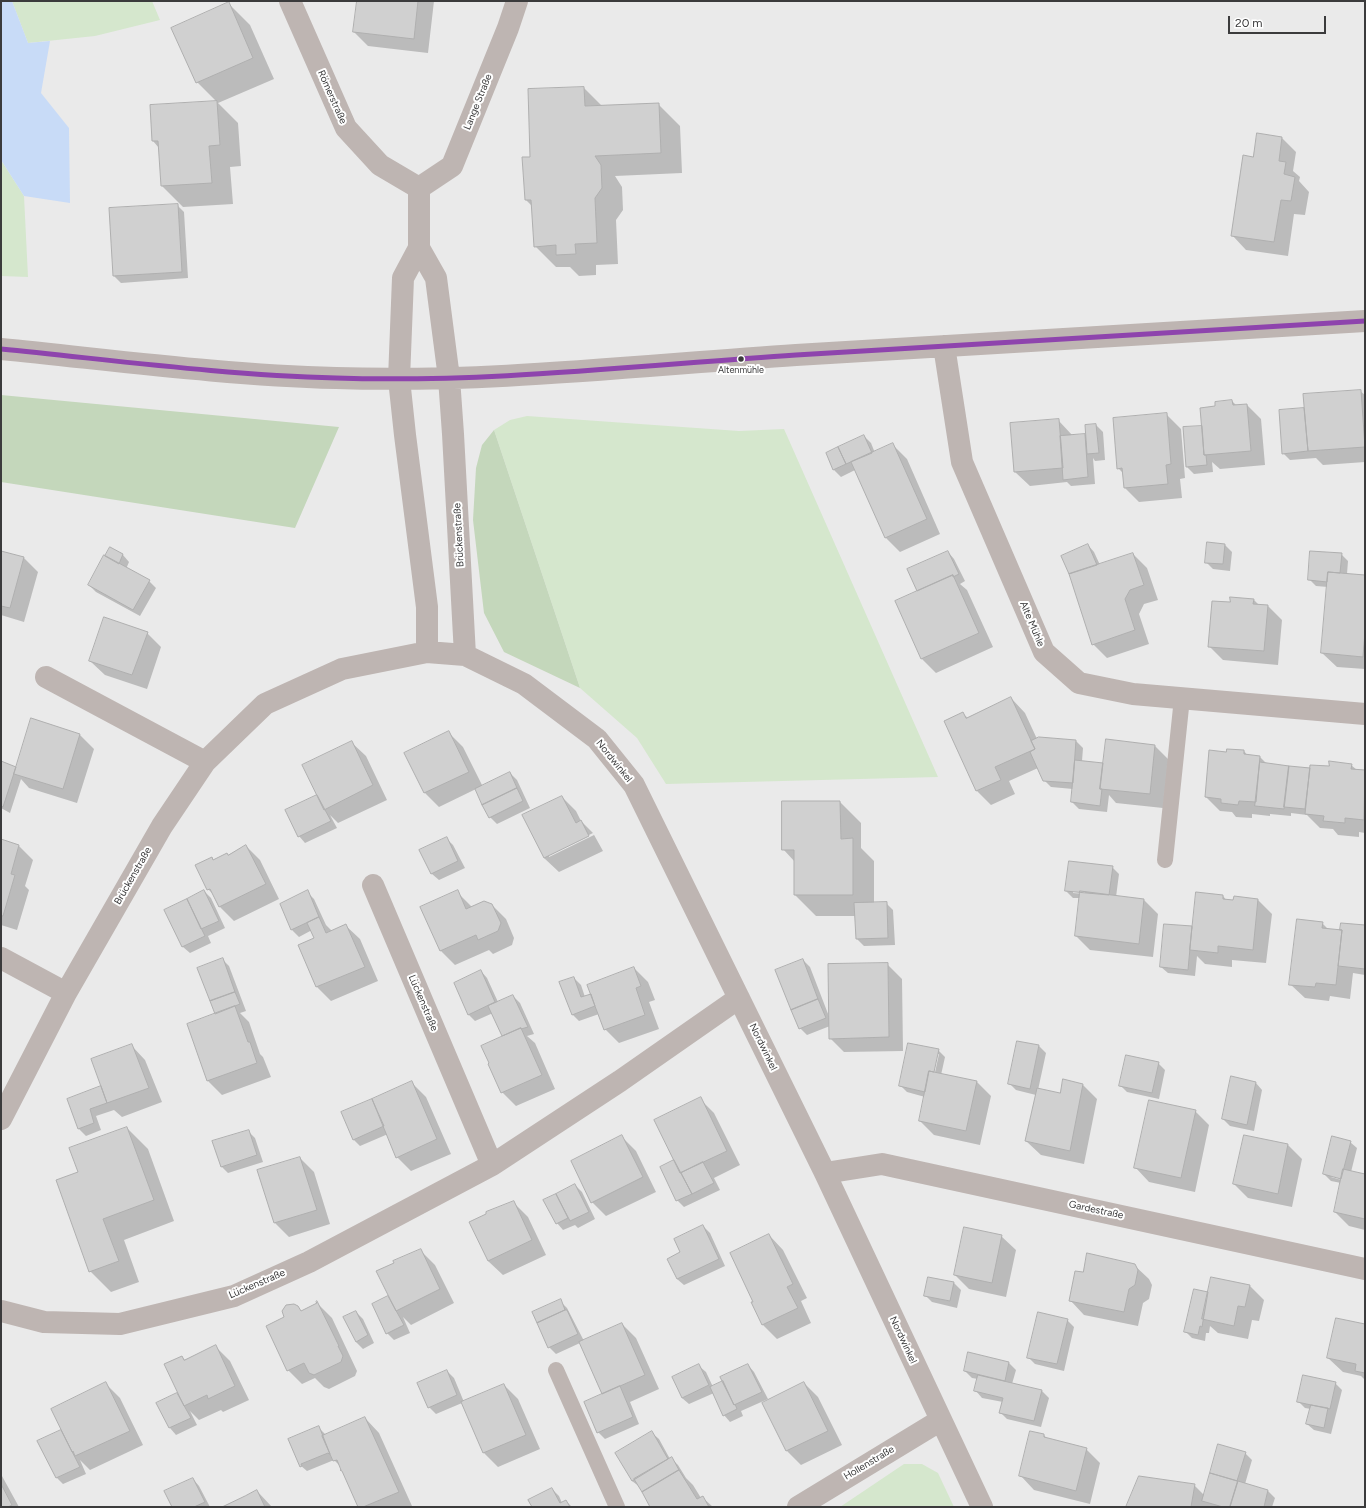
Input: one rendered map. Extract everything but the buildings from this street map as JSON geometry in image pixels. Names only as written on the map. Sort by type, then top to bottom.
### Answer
[{"type":"street","name":"Römerstraße","points":[[290,1],[346,128],[380,165],[419,188]]},
{"type":"street","name":"Lange Straße","points":[[419,188],[452,166],[505,35],[517,1]]},
{"type":"street","points":[[419,188],[419,248],[403,278],[399,379],[404,435],[427,608],[427,652]]},
{"type":"street","name":"Brückenstraße","points":[[1,1119],[66,993],[162,826],[204,762],[265,704],[342,669],[427,652],[465,655],[449,378],[436,278],[419,248]]},
{"type":"street","points":[[1,349],[228,373],[337,378],[449,378],[525,375],[797,355],[1365,321]]},
{"type":"street","name":"Alte Mühle","points":[[944,346],[962,462],[1044,652],[1079,683],[1133,694],[1365,714]]},
{"type":"street","name":"Nordwinkel","points":[[465,655],[524,684],[597,739],[634,785],[825,1173],[982,1507]]},
{"type":"street","points":[[46,677],[204,762]]},
{"type":"street","name":"Lückenstraße","points":[[373,885],[492,1165]]},
{"type":"street","points":[[1,958],[66,993]]},
{"type":"street","name":"Lückenstraße","points":[[1,1311],[44,1322],[120,1324],[234,1296],[309,1262],[492,1165],[620,1081],[739,998]]},
{"type":"street","name":"Gardestraße","points":[[825,1173],[882,1164],[1365,1269]]},
{"type":"street","name":"Hollenstraße","points":[[798,1507],[941,1420]]},
{"type":"lane","points":[[1165,860],[1182,698]]},
{"type":"lane","points":[[556,1370],[617,1507]]},
{"type":"green space","points":[[12,1],[152,1],[160,20],[95,36],[28,43]]},
{"type":"green space","points":[[1,160],[24,196],[28,277],[1,276]]},
{"type":"green space","points":[[1,395],[339,427],[295,528],[1,482]]},
{"type":"green space","points":[[527,416],[739,431],[784,429],[938,777],[666,784],[637,738],[580,688],[494,430],[510,420]]},
{"type":"green space","points":[[494,430],[580,688],[504,652],[484,613],[473,520],[476,468],[482,445]]},
{"type":"green space","points":[[904,1464],[922,1464],[938,1473],[954,1507],[840,1507]]},
{"type":"water","points":[[1,1],[12,1],[28,43],[50,41],[41,93],[69,128],[70,203],[24,196],[1,160]]},
{"type":"transit line","points":[[1,349],[252,374],[336,378],[451,378],[509,376],[796,355],[1365,321]]},
{"type":"place","name":"Altenmühle","points":[[741,359]]}]
